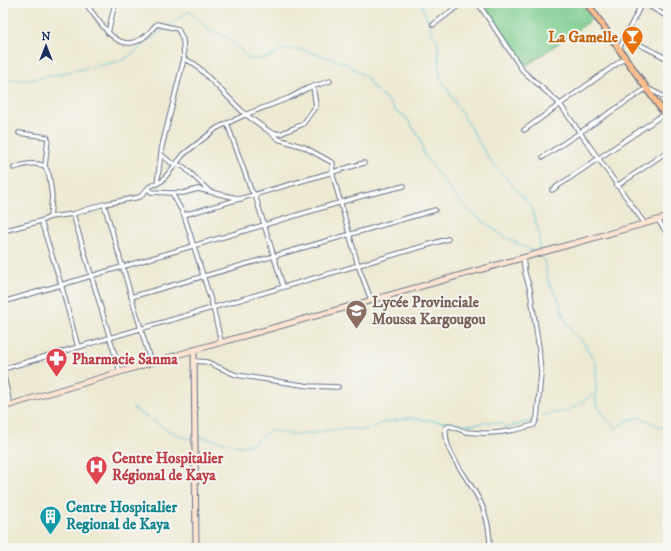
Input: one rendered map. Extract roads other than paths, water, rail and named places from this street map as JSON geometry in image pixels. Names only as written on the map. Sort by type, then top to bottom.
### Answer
[{"type":"main road","points":[[587,3],[668,119]]},
{"type":"main road","points":[[3,407],[221,342],[668,217]]},
{"type":"main road","points":[[194,350],[196,548]]},
{"type":"street","points":[[94,3],[86,5],[108,33],[120,42],[134,42],[144,37],[157,24],[178,29],[183,40],[184,59],[161,154],[157,184]]},
{"type":"street","points":[[108,33],[115,3]]},
{"type":"street","points":[[433,25],[462,3]]},
{"type":"street","points":[[478,3],[523,71],[561,105],[645,224]]},
{"type":"street","points":[[619,49],[643,3],[668,17]]},
{"type":"street","points":[[625,37],[668,59]]},
{"type":"street","points":[[524,130],[625,58]]},
{"type":"street","points":[[184,59],[195,64],[245,114],[278,139],[304,147],[333,163],[332,172],[340,202],[358,264],[371,300]]},
{"type":"street","points":[[3,231],[41,221],[50,217],[73,214],[104,204],[140,197],[148,189],[157,184],[205,136],[245,114],[289,98],[313,86],[330,81]]},
{"type":"street","points":[[270,132],[280,134],[303,124],[316,106],[313,86]]},
{"type":"street","points":[[543,157],[646,88],[668,99]]},
{"type":"street","points":[[552,190],[599,160],[664,114]]},
{"type":"street","points":[[227,123],[251,190],[255,195],[283,286]]},
{"type":"street","points":[[19,133],[47,136],[45,166],[49,175],[52,196],[50,217]]},
{"type":"street","points":[[617,186],[668,151]]},
{"type":"street","points":[[161,154],[170,162],[184,167],[209,190]]},
{"type":"street","points":[[14,168],[26,164],[36,163],[45,166]]},
{"type":"street","points":[[184,215],[364,163]]},
{"type":"street","points":[[3,302],[122,266],[194,247],[264,224],[340,202],[404,186]]},
{"type":"street","points":[[148,189],[152,192],[172,193],[183,193],[198,189],[209,190],[241,199]]},
{"type":"street","points":[[172,193],[184,215],[213,307],[221,342]]},
{"type":"street","points":[[104,204],[151,363]]},
{"type":"street","points":[[131,297],[435,210]]},
{"type":"street","points":[[73,214],[120,372]]},
{"type":"street","points":[[658,220],[668,235]]},
{"type":"street","points":[[41,221],[61,284],[78,346]]},
{"type":"street","points":[[10,404],[3,370],[78,346],[448,239]]},
{"type":"street","points":[[490,548],[484,511],[448,447],[446,428],[449,426],[465,431],[480,433],[519,430],[534,425],[537,418],[541,374],[530,289],[525,273],[523,258]]},
{"type":"street","points":[[195,361],[207,362],[236,375],[309,386],[338,387]]},
{"type":"waterway","points":[[421,3],[433,34],[438,42],[440,77],[489,159],[531,206],[539,233],[539,252]]},
{"type":"waterway","points":[[168,26],[189,11],[210,30],[229,38],[249,59],[267,58],[281,50],[300,49],[345,63],[368,79],[372,87],[389,102],[396,112],[405,116],[420,138],[424,155],[456,197],[471,212],[503,236],[535,252]]},
{"type":"waterway","points":[[3,80],[30,80],[124,60],[165,28]]},
{"type":"waterway","points":[[540,256],[544,260],[548,281],[559,300],[564,317],[573,333],[583,342],[596,363],[596,403],[605,417],[616,428],[627,421],[640,417],[668,431]]},
{"type":"waterway","points":[[539,417],[551,413],[566,412],[594,394]]},
{"type":"waterway","points":[[133,408],[169,431],[188,439],[192,437]]},
{"type":"waterway","points":[[197,436],[241,446],[254,443],[270,430],[297,435],[346,428],[361,430],[376,427],[381,423],[409,418],[470,425],[486,422],[502,423],[506,428],[534,420]]},
{"type":"place","name":"La Gamelle","points":[[633,56]]},
{"type":"place","name":"Lycée Provinciale Moussa Kargougou","points":[[356,330]]},
{"type":"place","name":"Pharmacie Sanma","points":[[57,378]]},
{"type":"place","name":"Centre Hospitalier Régional de Kaya","points":[[97,486]]},
{"type":"place","name":"Centre Hospitalier Regional de Kaya","points":[[51,536]]}]
